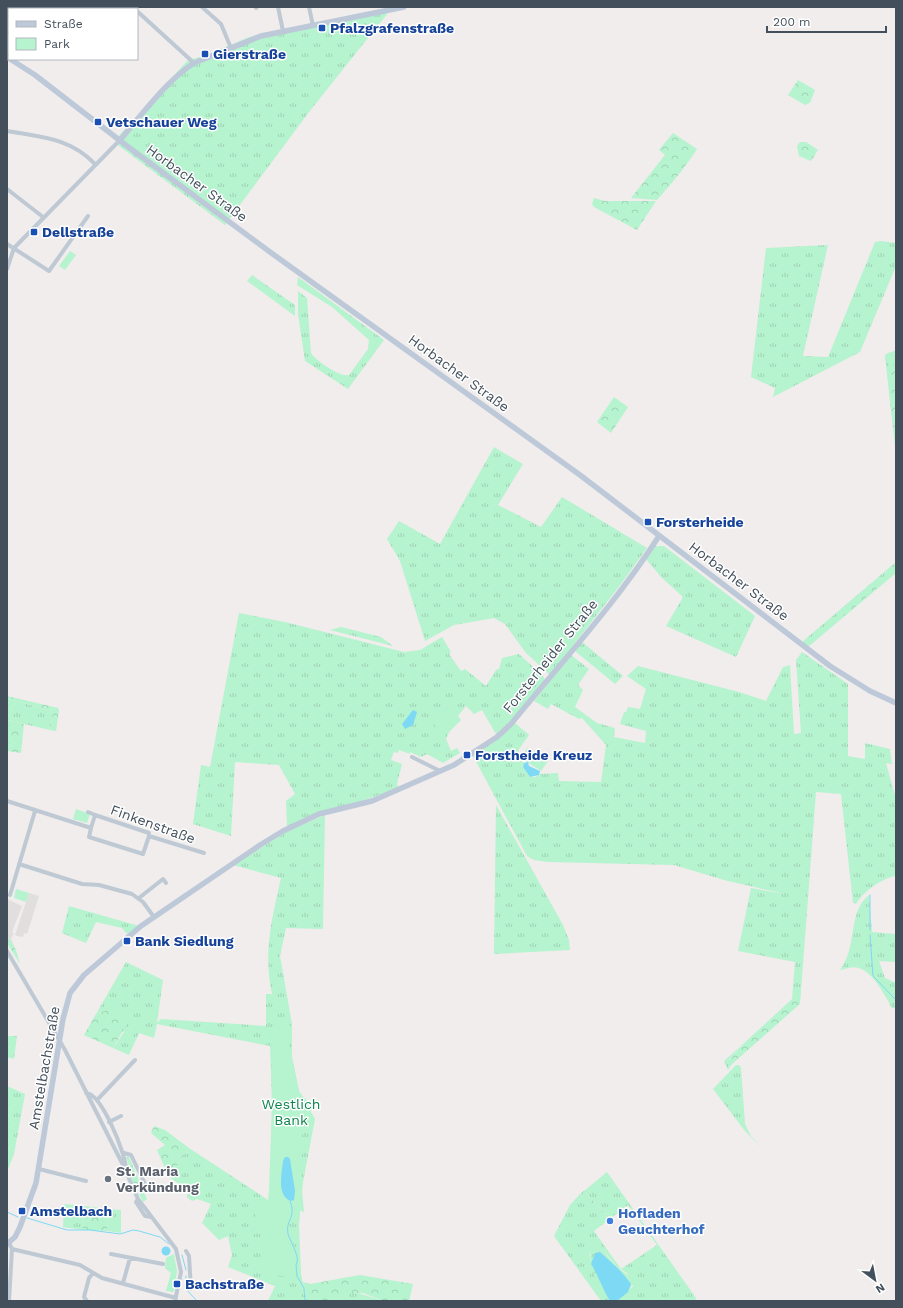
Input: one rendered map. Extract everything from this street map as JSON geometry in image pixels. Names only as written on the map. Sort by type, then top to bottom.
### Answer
[{"type":"street","points":[[202,7],[221,24],[232,48]]},
{"type":"street","points":[[278,7],[283,31]]},
{"type":"street","points":[[309,7],[313,26]]},
{"type":"street","points":[[7,269],[14,248],[120,140],[158,96],[194,63],[261,36],[404,7]]},
{"type":"street","points":[[138,12],[194,63]]},
{"type":"street","name":"Horbacher Straße","points":[[12,60],[35,75],[270,252],[580,475],[830,666],[864,688],[896,703]]},
{"type":"street","points":[[7,131],[57,140],[69,144],[86,155],[95,164]]},
{"type":"street","points":[[7,188],[43,217]]},
{"type":"street","points":[[7,244],[49,271],[88,216]]},
{"type":"street","name":"Forsterheider Straße","points":[[220,871],[283,831],[319,814],[372,801],[440,771],[470,755],[497,737],[507,728],[624,584],[659,536]]},
{"type":"street","points":[[412,757],[440,771]]},
{"type":"street","name":"Finkenstraße","points":[[7,801],[91,828],[96,815]]},
{"type":"street","points":[[10,895],[35,811]]},
{"type":"street","name":"Finkenstraße","points":[[88,812],[149,833],[149,836],[204,853]]},
{"type":"street","points":[[91,828],[89,837],[143,854],[149,836]]},
{"type":"street","points":[[19,864],[82,884],[99,885],[139,898],[154,917]]},
{"type":"street","name":"Amstelbachstraße","points":[[9,1245],[15,1237],[36,1183],[59,1040],[70,992],[95,964],[154,917],[220,871]]},
{"type":"street","points":[[139,898],[163,879],[166,883]]},
{"type":"street","points":[[7,951],[65,1050],[126,1171],[138,1199],[136,1202],[137,1206],[145,1216],[151,1217],[175,1247],[191,1289]]},
{"type":"street","points":[[58,1050],[61,1048],[65,1050]]},
{"type":"street","points":[[97,1100],[135,1060]]},
{"type":"street","points":[[86,1093],[91,1094],[97,1100],[109,1122],[124,1153],[126,1171]]},
{"type":"street","points":[[109,1122],[121,1116]]},
{"type":"street","points":[[124,1153],[131,1155],[148,1190]]},
{"type":"street","points":[[39,1169],[86,1181]]},
{"type":"street","points":[[9,1301],[9,1245],[80,1265],[102,1278],[176,1299],[189,1256],[186,1251]]},
{"type":"street","points":[[110,1254],[163,1264]]},
{"type":"street","points":[[123,1283],[130,1258]]},
{"type":"street","points":[[87,1301],[84,1297],[93,1273]]},
{"type":"shaded area","points":[[7,7],[49,8],[8,8],[7,30]]},
{"type":"shaded area","points":[[29,893],[39,896],[27,934],[24,933],[23,937],[17,936],[15,935]]},
{"type":"shaded area","points":[[7,899],[22,906],[12,932],[14,933],[11,939],[16,950],[7,935]]},
{"type":"green space","points":[[386,8],[388,13],[309,112],[225,225],[119,146],[115,140],[188,60],[204,56],[249,37]]},
{"type":"green space","points":[[798,80],[815,90],[810,103],[805,105],[788,95]]},
{"type":"green space","points":[[673,133],[697,149],[683,169],[657,200],[631,198],[665,155],[659,150]]},
{"type":"green space","points":[[800,142],[806,142],[818,150],[811,161],[799,156],[797,146]]},
{"type":"green space","points":[[594,198],[605,201],[656,201],[637,230],[594,207],[592,204]]},
{"type":"green space","points":[[881,241],[896,243],[896,266],[860,352],[773,397],[775,388],[751,377],[766,248],[828,245],[803,356],[828,357],[875,242]]},
{"type":"green space","points":[[70,251],[76,255],[65,270],[59,266]]},
{"type":"green space","points":[[252,275],[295,305],[295,316],[247,281]]},
{"type":"green space","points":[[298,277],[384,340],[348,389],[305,361],[298,314],[298,291],[307,298],[311,353],[323,364],[340,374],[349,375],[368,349],[369,340],[332,307],[297,285]]},
{"type":"green space","points":[[896,350],[896,456],[885,355]]},
{"type":"green space","points":[[890,352],[896,387],[896,450],[885,355]]},
{"type":"green space","points":[[614,397],[628,407],[611,433],[597,422]]},
{"type":"green space","points":[[494,447],[523,464],[498,505],[541,527],[562,497],[647,548],[550,675],[526,653],[505,624],[494,618],[454,625],[425,641],[400,561],[387,539],[399,521],[440,544]]},
{"type":"green space","points":[[655,546],[664,546],[755,616],[736,657],[666,626],[682,599],[682,596],[662,578],[646,559]]},
{"type":"green space","points":[[896,562],[896,573],[808,647],[802,642]]},
{"type":"green space","points":[[872,583],[877,588],[844,616],[839,611]]},
{"type":"green space","points":[[239,613],[285,622],[404,652],[420,650],[442,637],[451,652],[449,654],[461,671],[465,669],[486,686],[496,670],[499,669],[502,658],[519,654],[543,676],[545,680],[514,719],[496,734],[482,710],[474,714],[466,706],[458,716],[461,720],[449,732],[446,739],[451,751],[457,748],[460,753],[443,763],[427,754],[421,757],[410,752],[410,754],[399,750],[398,753],[394,752],[391,760],[402,764],[397,784],[399,788],[287,827],[286,801],[295,794],[279,765],[235,762],[231,836],[193,824],[201,765],[210,767]]},
{"type":"green space","points":[[341,627],[381,637],[393,646],[330,630]]},
{"type":"green space","points":[[581,641],[623,676],[615,684],[575,651]]},
{"type":"green space","points":[[802,652],[848,684],[848,756],[865,759],[865,743],[890,749],[892,764],[886,763],[896,799],[896,876],[873,886],[859,899],[856,904],[853,903],[841,794],[816,792],[800,1004],[792,999],[795,962],[738,951],[751,888],[785,894],[724,880],[674,865],[548,862],[534,860],[527,856],[473,756],[506,732],[515,723],[529,735],[519,749],[518,754],[524,763],[523,767],[530,777],[535,777],[540,774],[558,773],[559,781],[601,782],[606,745],[582,718],[579,719],[551,704],[548,709],[534,701],[571,655],[589,669],[578,685],[583,690],[575,707],[597,723],[615,728],[614,737],[645,743],[646,731],[620,724],[624,712],[626,712],[628,707],[640,709],[646,689],[627,676],[638,666],[739,692],[766,701],[783,667],[790,665],[794,734],[801,733],[796,660]]},
{"type":"green space","points":[[7,696],[58,708],[59,711],[56,731],[50,730],[53,711],[8,699],[7,711]]},
{"type":"green space","points":[[8,699],[53,711],[50,730],[7,720]]},
{"type":"green space","points":[[451,705],[457,715],[437,729],[430,718]]},
{"type":"green space","points":[[7,720],[24,724],[21,753],[7,751]]},
{"type":"green space","points":[[527,748],[548,761],[541,771],[521,758]]},
{"type":"green space","points":[[496,805],[563,925],[569,940],[570,950],[494,954]]},
{"type":"green space","points":[[76,809],[90,814],[87,823],[73,819]]},
{"type":"green space","points":[[325,815],[323,929],[286,928],[280,956],[292,1024],[292,1057],[299,1091],[315,1119],[303,1182],[299,1224],[301,1274],[307,1301],[268,1301],[275,1286],[228,1267],[232,1255],[228,1236],[219,1240],[202,1223],[211,1204],[197,1199],[192,1201],[187,1197],[189,1191],[169,1177],[189,1148],[271,1202],[272,1100],[270,1046],[157,1024],[154,1038],[139,1033],[129,1055],[113,1048],[124,1032],[107,1010],[96,1014],[126,962],[163,980],[157,1023],[161,1019],[266,1026],[266,994],[272,994],[268,964],[270,936],[281,878],[233,865],[288,831]]},
{"type":"green space","points":[[16,889],[29,893],[26,902],[14,898]]},
{"type":"green space","points":[[869,895],[872,932],[896,934],[896,962],[879,961],[885,978],[896,983],[896,1008],[892,1008],[870,975],[859,968],[854,967],[840,970],[846,961],[858,911],[862,902]]},
{"type":"green space","points":[[69,906],[139,926],[127,934],[122,928],[96,922],[86,943],[62,933]]},
{"type":"green space","points":[[7,935],[16,950],[20,964],[7,943]]},
{"type":"green space","points":[[792,999],[800,1004],[732,1064],[729,1061],[741,1046]]},
{"type":"green space","points":[[107,1010],[129,1020],[113,1048],[84,1035],[96,1014]]},
{"type":"green space","name":"Westlich Bank","points":[[292,1026],[289,1044],[299,1091],[304,1098],[313,1105],[298,1147],[304,1212],[290,1207],[287,1224],[295,1250],[298,1279],[259,1272],[267,1232],[251,1234],[260,1196],[268,1201],[269,1190],[272,1106],[271,1038],[267,1038],[267,1027]]},
{"type":"green space","points":[[7,1036],[17,1036],[14,1059],[7,1057]]},
{"type":"green space","points":[[741,1046],[729,1060],[732,1064],[728,1070],[724,1061]]},
{"type":"green space","points":[[736,1065],[739,1065],[741,1068],[745,1124],[751,1136],[763,1149],[745,1131],[713,1089]]},
{"type":"green space","points":[[7,1086],[25,1094],[14,1154],[7,1172]]},
{"type":"green space","points":[[154,1126],[165,1130],[189,1148],[169,1177],[157,1150],[165,1145],[151,1133]]},
{"type":"green space","points":[[126,1157],[129,1157],[147,1199],[143,1202],[130,1176],[132,1174]]},
{"type":"green space","points":[[607,1172],[696,1298],[695,1301],[619,1301],[633,1286],[627,1273],[617,1267],[603,1250],[589,1253],[594,1273],[606,1301],[601,1301],[554,1236],[570,1205],[580,1194],[606,1218],[607,1216],[584,1191]],"holes":[[[628,1205],[657,1245],[621,1269],[594,1231]]]},
{"type":"green space","points":[[584,1191],[607,1216],[603,1219],[580,1194]]},
{"type":"green space","points":[[64,1204],[84,1206],[83,1230],[63,1227]]},
{"type":"green space","points":[[84,1206],[108,1209],[107,1231],[83,1230]]},
{"type":"green space","points":[[108,1209],[121,1210],[121,1233],[107,1231]]},
{"type":"green space","points":[[596,1237],[617,1267],[634,1281],[627,1294],[619,1301],[606,1301],[593,1272],[590,1248],[591,1240]]},
{"type":"green space","points":[[174,1254],[177,1271],[173,1292],[166,1291],[171,1273],[165,1268],[166,1258]]},
{"type":"green space","points":[[360,1275],[413,1284],[409,1301],[383,1301],[363,1293],[346,1293],[342,1301],[307,1301],[303,1282],[310,1284]]},
{"type":"green space","points":[[355,1292],[383,1301],[342,1301],[346,1293]]},
{"type":"water","points":[[413,710],[417,712],[413,725],[405,729],[402,724]]},
{"type":"water","points":[[528,762],[529,766],[540,771],[539,775],[530,777],[523,767],[524,763]]},
{"type":"water","points":[[285,1157],[290,1159],[295,1191],[294,1200],[291,1201],[283,1194],[281,1184],[283,1161]]},
{"type":"water","points":[[166,1246],[171,1251],[166,1256],[161,1251]]},
{"type":"water","points":[[600,1252],[628,1279],[631,1284],[628,1292],[617,1301],[610,1301],[591,1264],[595,1253]]},
{"type":"waterway","points":[[870,895],[870,930]]},
{"type":"waterway","points":[[870,935],[873,976],[896,1000]]},
{"type":"waterway","points":[[290,1201],[292,1215],[288,1225],[288,1234],[296,1254],[297,1276],[304,1288],[305,1301]]},
{"type":"waterway","name":"Amstelbach","points":[[7,1212],[18,1217]]},
{"type":"waterway","name":"Amstelbach","points":[[27,1218],[67,1230],[90,1230],[120,1234],[133,1230],[139,1231],[160,1237],[169,1244]]},
{"type":"waterway","name":"Amstelbach","points":[[182,1255],[186,1270]]},
{"type":"waterway","name":"Amstelbach","points":[[186,1276],[185,1288],[197,1301]]},
{"type":"place","name":"Pfalzgrafenstraße","points":[[322,28]]},
{"type":"place","name":"Gierstraße","points":[[205,54]]},
{"type":"place","name":"Vetschauer Weg","points":[[98,122]]},
{"type":"place","name":"Dellstraße","points":[[34,232]]},
{"type":"place","name":"Forsterheide","points":[[648,522]]},
{"type":"place","name":"Forstheide Kreuz","points":[[467,755]]},
{"type":"place","name":"Bank Siedlung","points":[[127,941]]},
{"type":"place","name":"St. Maria Verkündung","points":[[108,1179]]},
{"type":"place","name":"Amstelbach","points":[[22,1211]]},
{"type":"place","name":"Hofladen Geuchterhof","points":[[610,1221]]},
{"type":"place","name":"Bachstraße","points":[[177,1284]]}]
